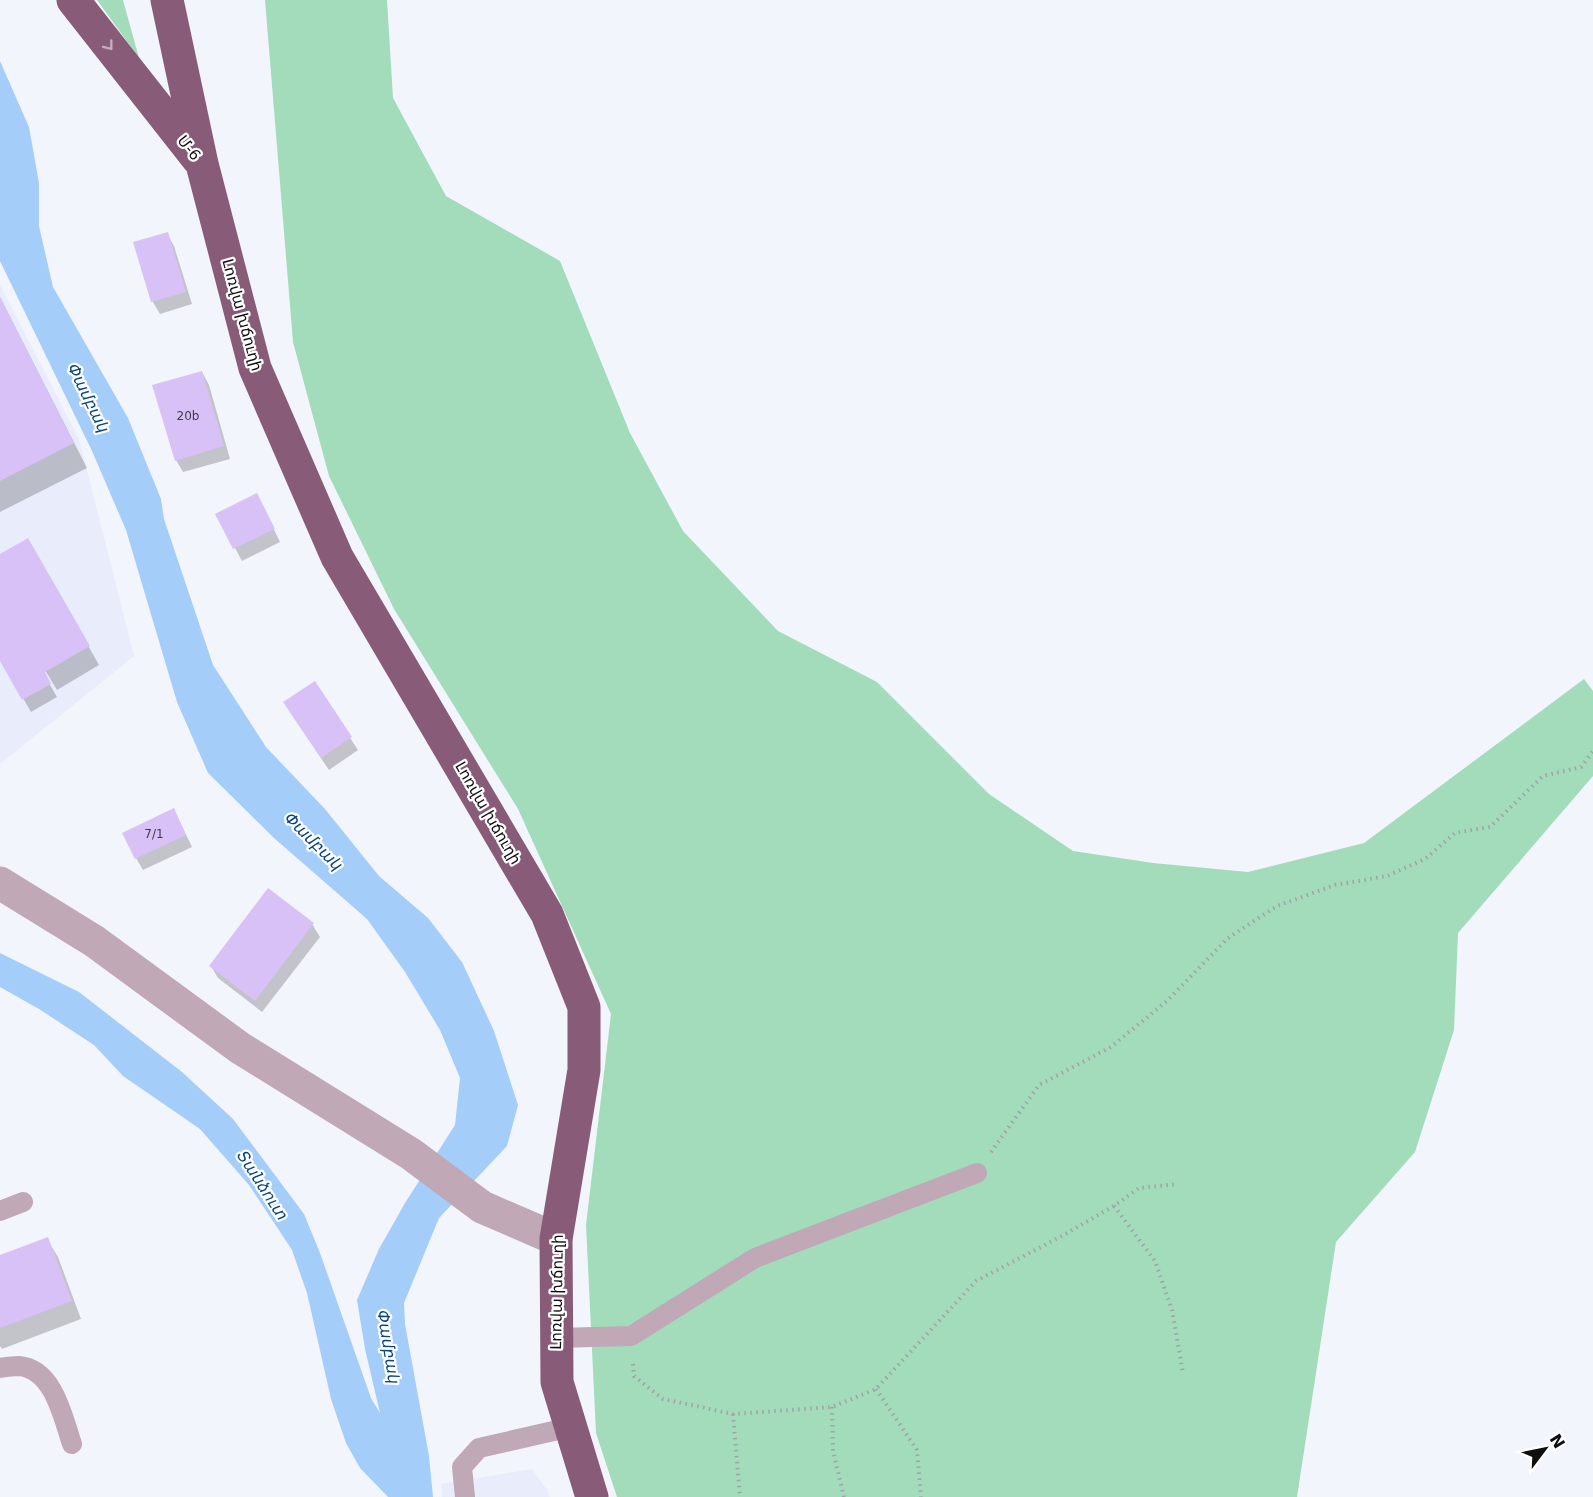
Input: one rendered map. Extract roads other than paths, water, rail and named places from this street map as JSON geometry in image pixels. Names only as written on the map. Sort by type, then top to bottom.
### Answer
[{"type":"highway","name":"Մ-6","points":[[73,0],[202,164]]},
{"type":"highway","name":"Մ-6","points":[[167,0],[202,164]]},
{"type":"highway","name":"Լոռվա խճուղի","points":[[202,164],[255,368],[337,557],[547,914],[584,1007],[584,1070],[556,1239],[556,1338],[557,1382],[592,1497]]},
{"type":"street","points":[[0,883],[94,941],[240,1048],[411,1154],[483,1207],[556,1239]]},
{"type":"lane","points":[[556,1338],[631,1336],[755,1258],[977,1173]]},
{"type":"lane","points":[[0,1211],[23,1202]]},
{"type":"lane","points":[[0,1368],[21,1366],[41,1376],[55,1394],[72,1444]]},
{"type":"lane","points":[[465,1497],[462,1467],[479,1448],[571,1427]]},
{"type":"water","points":[[0,61],[29,127],[39,183],[39,226],[53,287],[128,418],[161,499],[164,519],[213,665],[266,747],[325,809],[379,876],[428,918],[462,962],[494,1031],[518,1105],[507,1146],[439,1218],[404,1303],[405,1324],[429,1456],[433,1497],[388,1497],[360,1468],[346,1443],[331,1399],[307,1293],[292,1250],[249,1185],[200,1129],[123,1076],[94,1045],[0,987],[0,953],[79,992],[182,1072],[233,1119],[304,1214],[371,1398],[380,1413],[365,1349],[357,1300],[379,1249],[405,1203],[455,1125],[460,1078],[440,1030],[405,972],[367,919],[274,838],[208,773],[177,702],[126,530],[92,451],[0,261]]},
{"type":"water label","name":"Փամբակ","points":[[89,398]]},
{"type":"water label","name":"Փամբակ","points":[[314,841]]},
{"type":"water label","name":"Տանձուտ","points":[[263,1185]]},
{"type":"water label","name":"Փամբակ","points":[[389,1347]]}]
